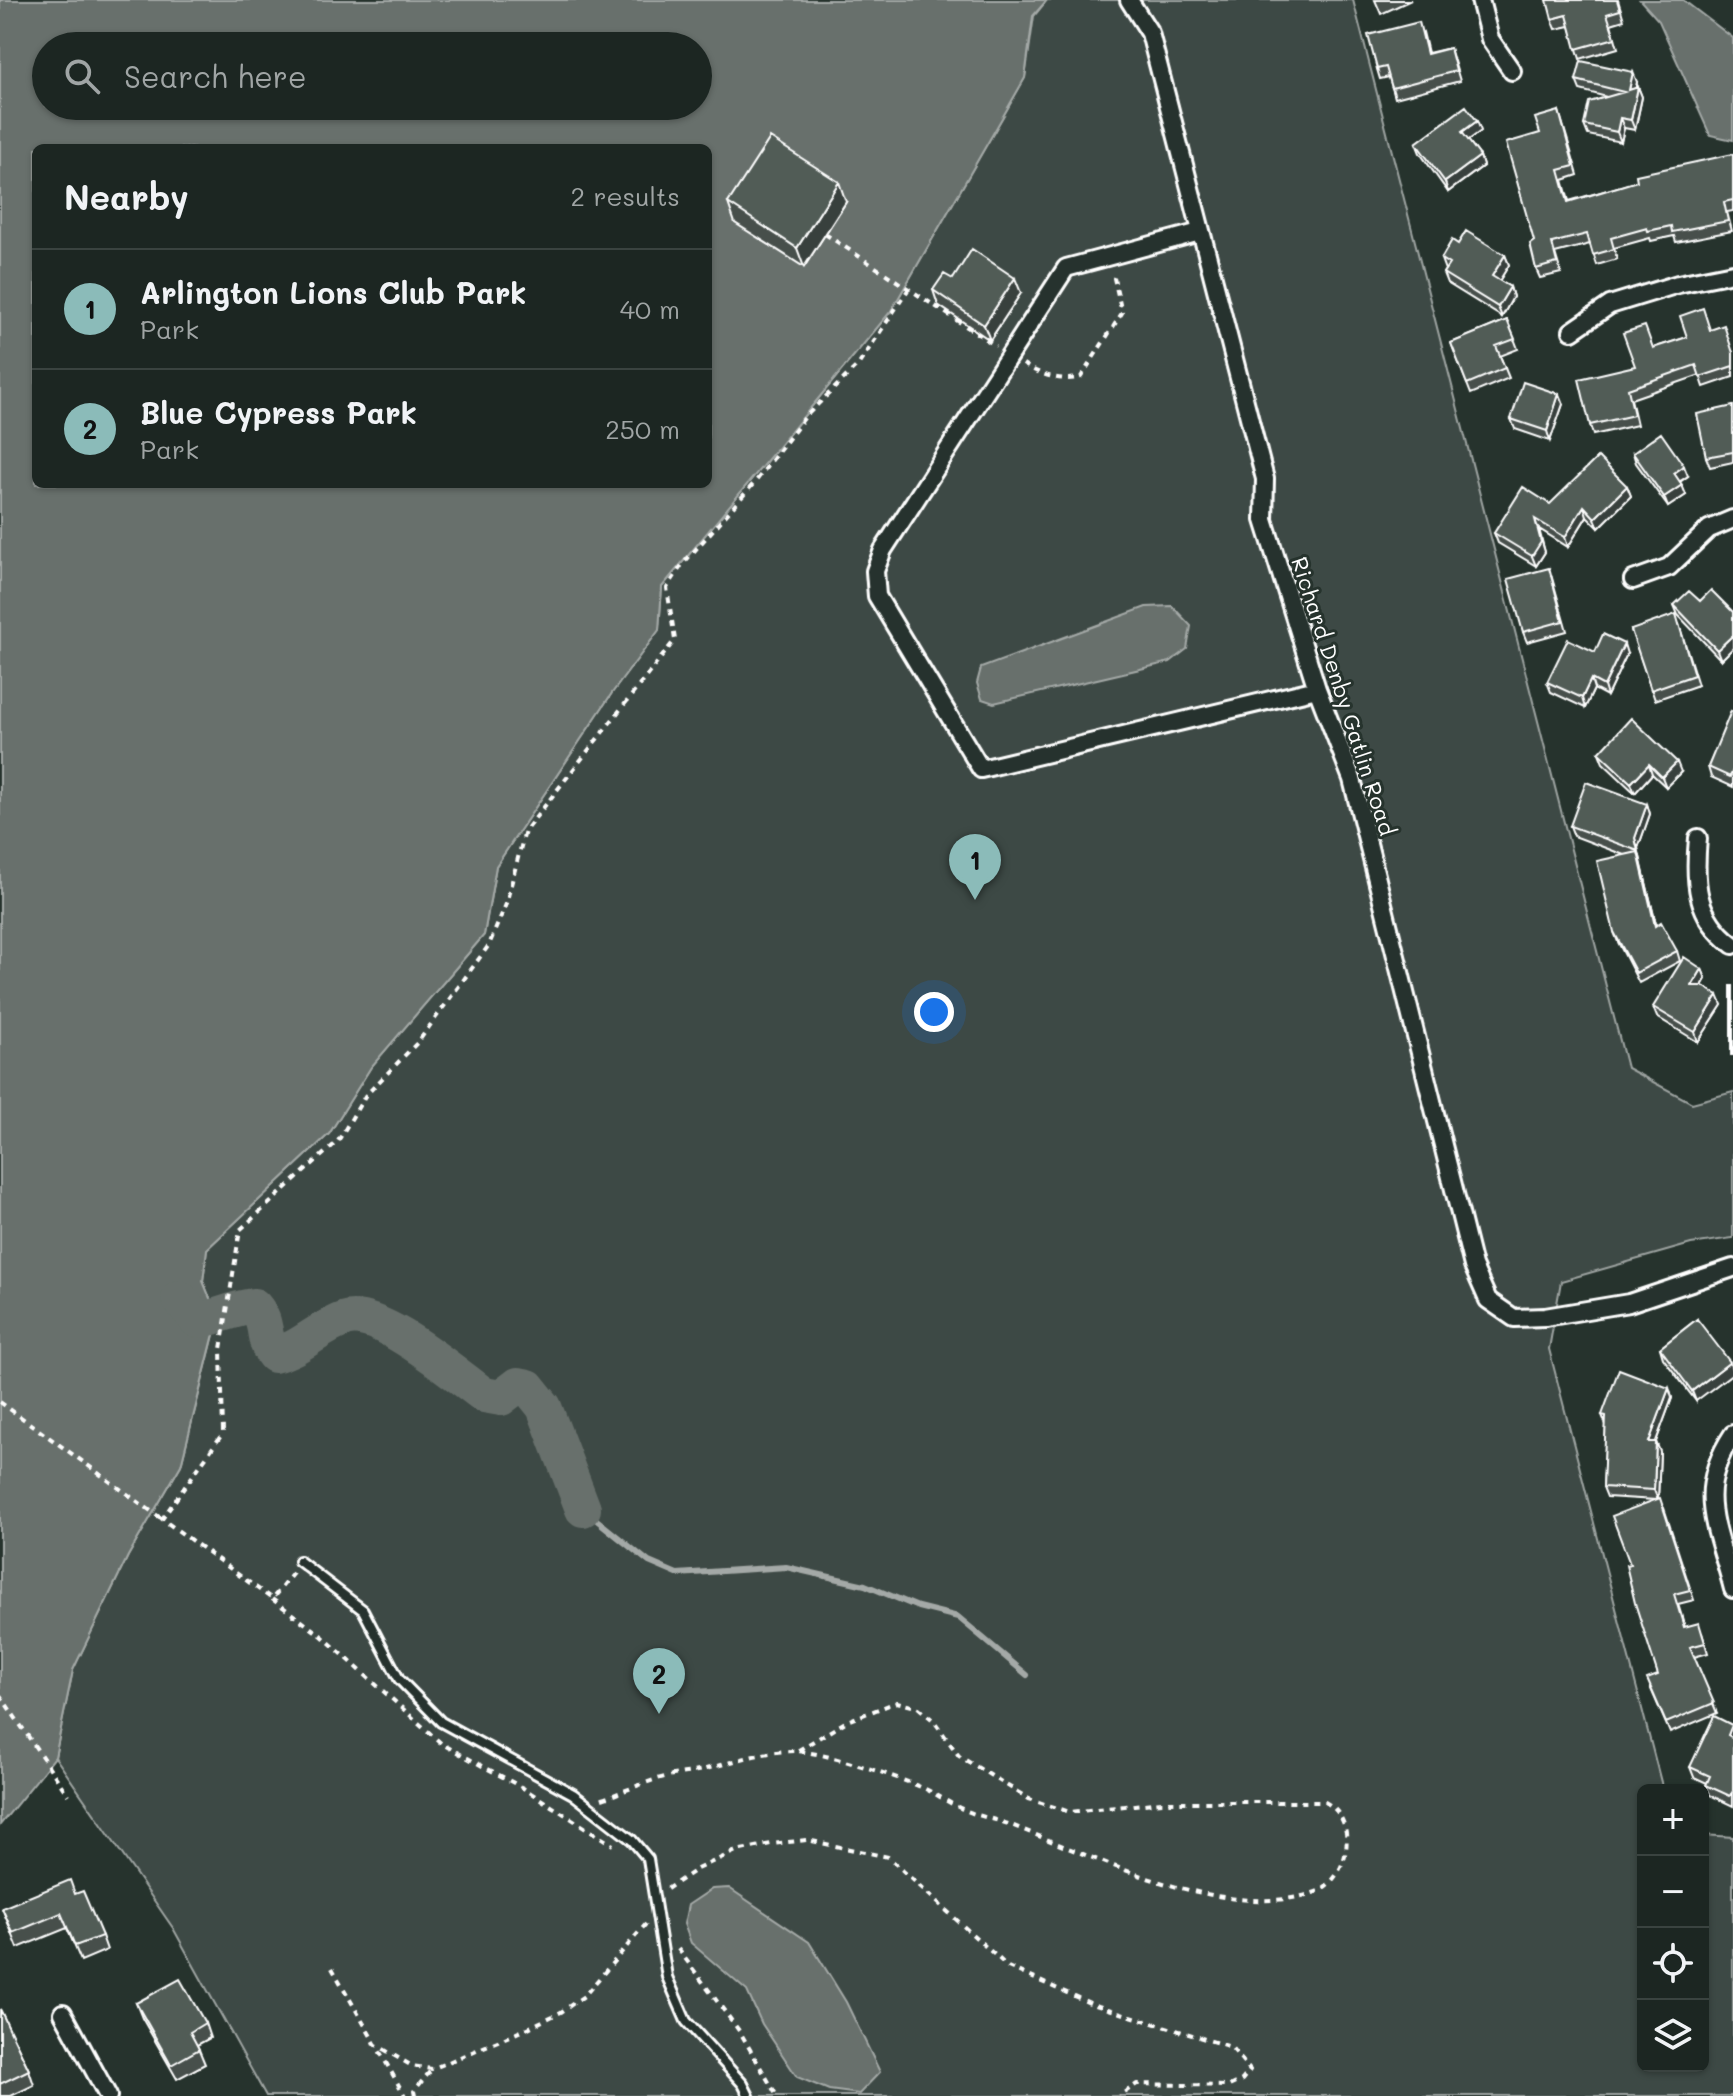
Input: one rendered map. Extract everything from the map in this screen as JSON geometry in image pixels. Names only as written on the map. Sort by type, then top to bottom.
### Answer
[{"type":"street","name":"Richard Denby Gatlin Road","points":[[1129,0],[1150,33],[1265,479],[1264,520],[1317,689],[1356,793],[1473,1266],[1488,1300],[1514,1318],[1545,1317],[1629,1303],[1733,1268]]},
{"type":"street","points":[[1480,0],[1490,39],[1512,71]]},
{"type":"street","points":[[1200,232],[1066,268],[883,550],[875,571],[877,596],[981,769],[1317,689]]},
{"type":"street","points":[[1572,331],[1610,305],[1678,284],[1733,273]]},
{"type":"street","points":[[1633,580],[1669,567],[1709,529],[1733,519]]},
{"type":"street","points":[[1698,838],[1695,875],[1699,903],[1710,922],[1733,945]]},
{"type":"street","points":[[1733,1434],[1711,1475],[1710,1496],[1733,1589]]},
{"type":"street","points":[[63,2013],[108,2096]]},
{"type":"lane","points":[[300,1562],[363,1610],[399,1679],[441,1722],[587,1805],[632,1840],[648,1859],[667,1977],[686,2021],[743,2084],[749,2096]]},
{"type":"path","points":[[162,1519],[223,1433],[221,1349],[240,1230],[338,1141],[365,1096],[418,1042],[489,945],[506,904],[525,831],[675,640],[667,588],[682,565],[756,481],[805,417],[859,364],[908,290],[825,234]]},
{"type":"path","points":[[0,1402],[322,1636],[442,1744],[623,1851]]},
{"type":"path","points":[[272,1599],[300,1562]]},
{"type":"path","points":[[0,1695],[68,1795]]},
{"type":"path","points":[[569,1817],[587,1805],[664,1777],[704,1770],[750,1755],[797,1751],[922,1788],[961,1809],[1083,1855],[1214,1895],[1265,1900],[1295,1898],[1318,1892],[1333,1879],[1343,1863],[1345,1823],[1338,1809],[1325,1802],[1162,1802],[1070,1812],[1029,1799],[959,1756],[934,1721],[919,1708],[897,1702],[847,1721],[797,1751]]},
{"type":"path","points":[[415,2096],[414,2091],[432,2069],[561,2012],[584,1996],[655,1909],[668,1887],[736,1851],[807,1840],[854,1847],[888,1857],[1008,1967],[1049,1988],[1103,2008],[1231,2047],[1250,2070],[1242,2080],[1229,2086],[1137,2084],[1119,2096]]},
{"type":"path","points":[[678,1949],[740,2032],[777,2096]]},
{"type":"path","points":[[332,1968],[405,2096]]},
{"type":"path","points":[[373,2043],[412,2066],[432,2069]]},
{"type":"shaded area","points":[[0,0],[1047,0],[1033,16],[1025,78],[891,311],[662,587],[659,630],[612,693],[496,866],[484,935],[371,1067],[329,1134],[207,1249],[203,1281],[218,1318],[181,1465],[128,1556],[73,1670],[55,1757],[0,1825]]},
{"type":"shaded area","points":[[1047,0],[1353,0],[1627,1068],[1692,1103],[1733,1092],[1733,1238],[1691,1244],[1561,1281],[1549,1349],[1661,1784],[1637,1784],[1637,2072],[1709,2072],[1709,1835],[1733,1837],[1733,2096],[266,2096],[173,1928],[55,1757],[73,1670],[128,1556],[181,1465],[218,1319],[203,1281],[207,1249],[329,1134],[371,1067],[484,935],[496,866],[612,693],[659,630],[662,587],[891,311],[1025,78],[1034,16]]},
{"type":"shaded area","points":[[1640,0],[1683,0],[1733,38],[1733,140],[1710,135],[1659,21]]},
{"type":"shaded area","points":[[1172,606],[1191,626],[1187,649],[1170,662],[994,703],[982,699],[977,683],[981,668],[1146,607]]},
{"type":"shaded area","points":[[729,1888],[809,1942],[846,2002],[880,2072],[859,2094],[829,2090],[797,2077],[762,2024],[747,1991],[691,1943],[684,1924],[688,1905],[712,1889]]},
{"type":"building","points":[[1547,0],[1617,0],[1620,10],[1607,14],[1615,38],[1576,49],[1567,15],[1552,19]]},
{"type":"building","points":[[1419,22],[1427,54],[1450,48],[1456,71],[1392,88],[1386,67],[1377,69],[1368,35]]},
{"type":"building","points":[[1581,61],[1633,72],[1629,90],[1638,87],[1631,120],[1620,118],[1617,132],[1584,125],[1589,102],[1624,92],[1576,80]]},
{"type":"building","points":[[1466,106],[1477,121],[1462,132],[1480,156],[1445,182],[1416,143]]},
{"type":"building","points":[[1559,111],[1574,166],[1559,170],[1568,202],[1637,181],[1636,175],[1733,154],[1733,200],[1724,202],[1728,221],[1672,232],[1671,226],[1648,231],[1647,228],[1611,238],[1614,249],[1593,255],[1587,234],[1552,243],[1557,263],[1536,269],[1530,244],[1534,241],[1506,143],[1540,133],[1535,118]]},
{"type":"building","points":[[770,138],[839,182],[797,248],[728,203]]},
{"type":"building","points":[[1466,231],[1505,255],[1492,276],[1510,287],[1498,307],[1443,273],[1449,264],[1441,259],[1452,240],[1458,244]]},
{"type":"building","points":[[972,249],[1015,278],[984,325],[933,290],[944,274],[953,279]]},
{"type":"building","points":[[1703,308],[1710,330],[1724,325],[1733,353],[1733,366],[1700,377],[1696,365],[1628,389],[1634,415],[1590,425],[1579,379],[1635,366],[1623,333],[1645,326],[1653,348],[1687,337],[1680,316]]},
{"type":"building","points":[[1507,320],[1515,339],[1496,346],[1505,368],[1467,384],[1451,343]]},
{"type":"building","points":[[1523,382],[1559,394],[1547,431],[1511,419]]},
{"type":"building","points":[[1733,406],[1733,452],[1706,457],[1697,414]]},
{"type":"building","points":[[1661,433],[1684,466],[1674,473],[1682,485],[1664,497],[1633,453]]},
{"type":"building","points":[[1598,457],[1627,486],[1595,518],[1584,506],[1565,537],[1535,519],[1541,542],[1532,556],[1494,533],[1523,487],[1550,504]]},
{"type":"building","points":[[1549,568],[1563,621],[1523,632],[1508,579]]},
{"type":"building","points":[[1711,590],[1733,612],[1733,635],[1717,650],[1674,605],[1689,591],[1700,601]]},
{"type":"building","points":[[1676,614],[1694,675],[1651,690],[1631,630]]},
{"type":"building","points":[[1603,634],[1624,644],[1604,686],[1591,679],[1582,698],[1547,682],[1568,639],[1595,652]]},
{"type":"building","points":[[1731,711],[1733,770],[1730,777],[1708,767]]},
{"type":"building","points":[[1631,718],[1677,762],[1662,777],[1649,764],[1631,783],[1599,753]]},
{"type":"building","points":[[1586,782],[1647,804],[1635,838],[1638,851],[1570,826]]},
{"type":"building","points":[[1638,852],[1655,926],[1661,922],[1677,951],[1636,973],[1614,932],[1597,861]]},
{"type":"building","points":[[1684,957],[1702,969],[1692,986],[1703,986],[1718,995],[1695,1032],[1653,1007]]},
{"type":"building","points":[[1733,986],[1733,1055],[1731,1055]]},
{"type":"building","points":[[1697,1319],[1730,1362],[1692,1391],[1660,1348]]},
{"type":"building","points":[[1619,1369],[1669,1388],[1649,1442],[1656,1442],[1654,1490],[1603,1487],[1606,1416],[1602,1415]]},
{"type":"building","points":[[1660,1498],[1690,1590],[1674,1594],[1684,1627],[1699,1623],[1705,1643],[1690,1647],[1714,1703],[1666,1723],[1647,1679],[1658,1675],[1635,1603],[1626,1565],[1630,1564],[1612,1516]]},
{"type":"building","points":[[1714,1716],[1732,1725],[1728,1735],[1733,1738],[1733,1791],[1730,1796],[1709,1786],[1706,1784],[1710,1776],[1690,1767]]},
{"type":"building","points":[[70,1880],[75,1894],[83,1891],[102,1936],[75,1946],[61,1913],[13,1933],[2,1908]]},
{"type":"building","points":[[180,1979],[205,2023],[190,2032],[199,2049],[171,2065],[136,2003]]},
{"type":"building","points":[[0,2009],[29,2070],[0,2084]]},
{"type":"waterway","points":[[179,1298],[197,1320],[254,1306],[262,1319],[274,1355],[293,1348],[335,1323],[360,1318],[377,1323],[417,1345],[484,1395],[501,1398],[518,1385],[528,1387],[544,1407],[583,1509]]},
{"type":"waterway","points":[[583,1509],[649,1562],[677,1574],[786,1567],[865,1585],[918,1607],[958,1617],[1027,1675]]},
{"type":"place","name":"Arlington Lions Club Park","points":[[975,900]]},
{"type":"place","name":"Blue Cypress Park","points":[[659,1714]]}]
